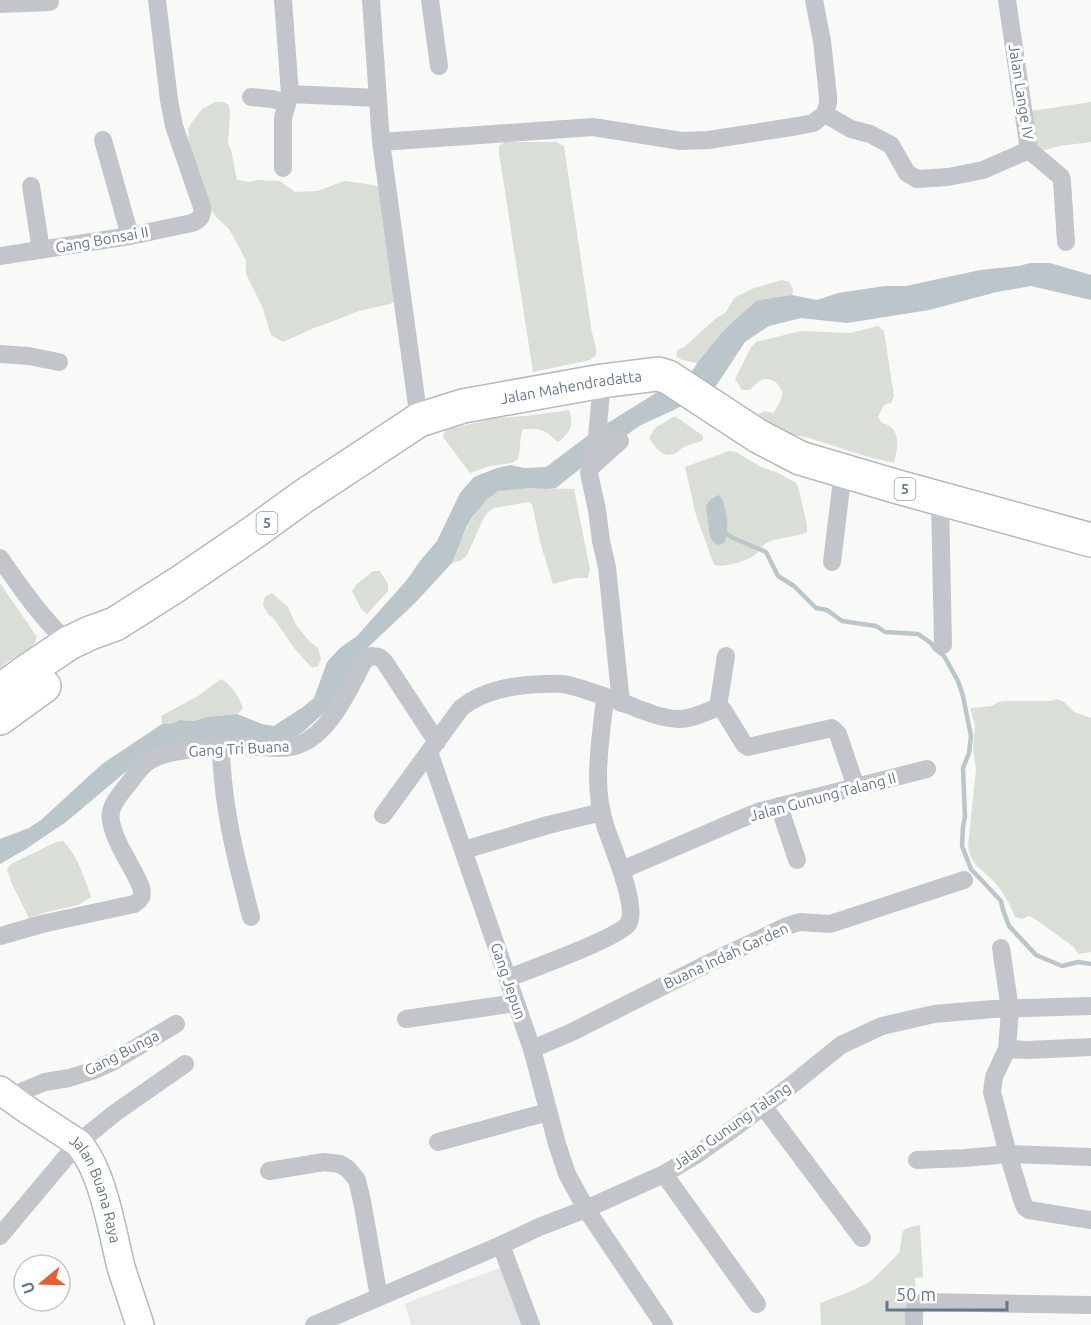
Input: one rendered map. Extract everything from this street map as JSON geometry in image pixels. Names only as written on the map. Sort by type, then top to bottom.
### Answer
[{"type":"highway","name":"Jalan Mahendradatta","points":[[0,691],[69,643],[115,624],[178,584],[304,496],[419,420],[463,406],[601,393],[658,374],[668,377],[769,443],[800,458],[898,488],[1091,540]]},
{"type":"highway","name":"Jalan Mahendradatta","points":[[0,718],[82,659],[101,642],[115,624]]},
{"type":"street","name":"Gang Bonsai II","points":[[0,256],[130,236],[192,223],[201,217],[202,207],[174,126],[157,0]]},
{"type":"street","points":[[283,0],[288,99],[283,118],[283,168]]},
{"type":"street","points":[[371,0],[381,142],[419,420]]},
{"type":"street","points":[[430,0],[439,66]]},
{"type":"street","points":[[381,142],[593,127],[681,141],[708,140],[813,123],[825,114],[828,103],[822,41],[814,0]]},
{"type":"street","name":"Jalan Lange IV","points":[[1007,0],[1029,150],[1061,177],[1066,242]]},
{"type":"street","points":[[0,4],[50,2]]},
{"type":"street","points":[[251,97],[272,99],[377,98]]},
{"type":"street","points":[[825,114],[851,129],[870,134],[891,145],[907,173],[917,179],[948,177],[983,170],[1029,150]]},
{"type":"street","points":[[103,140],[130,236]]},
{"type":"street","points":[[31,186],[41,250]]},
{"type":"street","points":[[0,354],[59,362]]},
{"type":"street","points":[[508,978],[621,930],[629,923],[632,912],[622,870],[605,825],[598,790],[598,762],[613,700],[607,567],[589,479],[601,393]]},
{"type":"street","points":[[592,463],[620,441]]},
{"type":"street","points":[[832,562],[843,471]]},
{"type":"street","points":[[940,498],[943,645]]},
{"type":"street","points":[[0,558],[35,607],[69,643]]},
{"type":"street","name":"Gang Tri Buana","points":[[0,936],[42,924],[134,904],[140,900],[143,895],[141,887],[117,838],[110,812],[120,795],[148,761],[170,753],[221,747],[297,746],[308,740],[331,718],[368,657],[375,655],[387,666],[433,747]]},
{"type":"street","points":[[718,707],[726,656]]},
{"type":"street","points":[[384,815],[461,708],[470,701],[495,690],[534,684],[566,684],[644,712],[680,719],[718,707]]},
{"type":"street","points":[[718,707],[723,710],[748,747],[832,728],[838,734],[856,787]]},
{"type":"street","points":[[221,747],[226,811],[251,917]]},
{"type":"street","name":"Gang Jepun","points":[[433,747],[464,850],[532,1050],[567,1174],[586,1209],[664,1325]]},
{"type":"street","name":"Jalan Gunung Talang II","points":[[622,870],[743,818],[779,806],[927,769]]},
{"type":"street","points":[[779,806],[797,860]]},
{"type":"street","points":[[464,850],[548,825],[602,812]]},
{"type":"street","name":"Buana Indah Garden","points":[[532,1050],[787,926],[800,922],[830,924],[964,879]]},
{"type":"street","points":[[1001,948],[1010,1010],[1006,1049],[994,1077],[992,1092],[1022,1200],[1029,1210],[1091,1220]]},
{"type":"street","points":[[406,1019],[516,1003]]},
{"type":"street","name":"Jalan Gunung Talang","points":[[314,1325],[664,1174],[699,1153],[788,1088],[841,1045],[882,1026],[934,1014],[1091,1006]]},
{"type":"street","name":"Gang Bunga","points":[[3,1097],[45,1082],[92,1071],[112,1062],[176,1024]]},
{"type":"street","points":[[1006,1049],[1091,1047]]},
{"type":"street","points":[[0,1236],[78,1143],[115,1113],[185,1064]]},
{"type":"street","name":"Jalan Buana Raya","points":[[3,1097],[78,1143],[84,1150],[97,1174],[122,1269],[140,1325]]},
{"type":"street","points":[[763,1106],[862,1238]]},
{"type":"street","points":[[438,1142],[548,1112]]},
{"type":"street","points":[[917,1160],[1008,1154],[1091,1157]]},
{"type":"street","points":[[269,1171],[324,1162],[340,1164],[348,1169],[357,1180],[379,1297]]},
{"type":"street","points":[[664,1174],[757,1304]]},
{"type":"street","points":[[501,1245],[531,1325]]},
{"type":"street","points":[[915,1316],[917,1305],[924,1302],[1091,1305]]},
{"type":"shaded area","points":[[215,102],[229,105],[228,143],[237,180],[280,181],[295,192],[317,191],[345,181],[383,187],[397,300],[390,304],[359,311],[283,342],[271,335],[262,306],[246,274],[246,260],[229,229],[208,207],[189,143],[188,129],[192,122],[202,109]]},
{"type":"shaded area","points":[[1091,102],[1091,142],[1041,151],[1035,139],[1031,111]]},
{"type":"shaded area","points":[[505,142],[557,142],[564,146],[596,348],[596,355],[590,360],[533,372],[499,153],[499,146]]},
{"type":"shaded area","points":[[1030,263],[1050,263],[1091,275],[1091,300],[1031,286],[997,292],[929,310],[847,323],[801,318],[769,326],[745,342],[716,386],[674,410],[641,425],[600,453],[556,488],[498,491],[486,500],[467,526],[452,563],[415,603],[362,653],[328,709],[303,732],[293,738],[147,754],[66,822],[0,864],[0,839],[29,828],[41,820],[102,764],[162,724],[237,714],[274,726],[303,707],[314,698],[327,662],[340,648],[357,636],[406,581],[437,541],[460,493],[474,477],[510,465],[525,468],[546,467],[590,434],[693,370],[723,331],[757,301],[792,295],[817,300],[838,293],[885,286],[906,286],[980,270]]},
{"type":"shaded area","points":[[782,280],[789,282],[793,289],[792,295],[758,301],[723,331],[697,363],[682,360],[676,356],[678,349],[683,348],[726,312],[734,298],[754,288]]},
{"type":"shaded area","points":[[878,326],[884,331],[894,396],[891,403],[884,405],[878,417],[896,434],[897,451],[894,463],[773,429],[758,414],[765,411],[773,413],[780,402],[781,388],[772,380],[765,379],[750,390],[742,390],[735,379],[751,347],[756,342],[801,331],[850,333]]},
{"type":"shaded area","points":[[569,410],[570,428],[558,442],[543,431],[523,429],[518,459],[512,463],[490,466],[470,473],[443,437],[445,430],[496,418]]},
{"type":"shaded area","points":[[675,416],[703,436],[703,440],[671,455],[663,454],[649,438],[655,428]]},
{"type":"shaded area","points":[[729,451],[736,452],[761,467],[796,483],[807,532],[769,542],[746,560],[718,566],[714,565],[696,515],[685,467]]},
{"type":"shaded area","points":[[574,489],[590,570],[588,578],[576,578],[553,584],[540,542],[532,504],[529,502],[494,508],[488,512],[467,555],[462,560],[452,563],[470,522],[482,503],[501,490]]},
{"type":"shaded area","points":[[719,495],[726,511],[727,525],[724,543],[717,545],[710,536],[706,507]]},
{"type":"shaded area","points":[[373,571],[380,571],[388,584],[388,591],[367,614],[361,609],[352,591]]},
{"type":"shaded area","points":[[0,583],[37,637],[30,648],[0,668]]},
{"type":"shaded area","points":[[272,593],[288,607],[296,625],[318,648],[321,659],[318,666],[312,668],[268,614],[263,604],[265,597]]},
{"type":"shaded area","points":[[221,679],[232,688],[240,700],[243,709],[237,714],[162,724],[161,716],[198,696]]},
{"type":"shaded area","points":[[1057,699],[1064,702],[1074,712],[1091,718],[1091,952],[1078,954],[1074,947],[1035,919],[1029,916],[1022,919],[1015,917],[999,888],[975,864],[968,846],[976,770],[973,748],[975,726],[970,708],[992,706],[1005,701]]},
{"type":"shaded area","points":[[63,841],[77,860],[91,897],[78,905],[29,918],[7,869],[11,864],[56,842]]},
{"type":"shaded area","points":[[920,1225],[923,1277],[915,1278],[918,1325],[821,1325],[820,1303],[871,1281],[899,1253],[903,1231]]},
{"type":"shaded area","points":[[508,1265],[531,1325],[411,1325],[405,1304]]},
{"type":"waterway","points":[[727,534],[766,552],[778,576],[794,586],[816,608],[827,610],[842,621],[876,626],[885,632],[918,634],[944,656],[958,681],[971,736],[969,753],[963,768],[965,817],[962,846],[971,869],[1001,901],[1009,926],[1036,955],[1062,966],[1078,962],[1091,964]]}]
